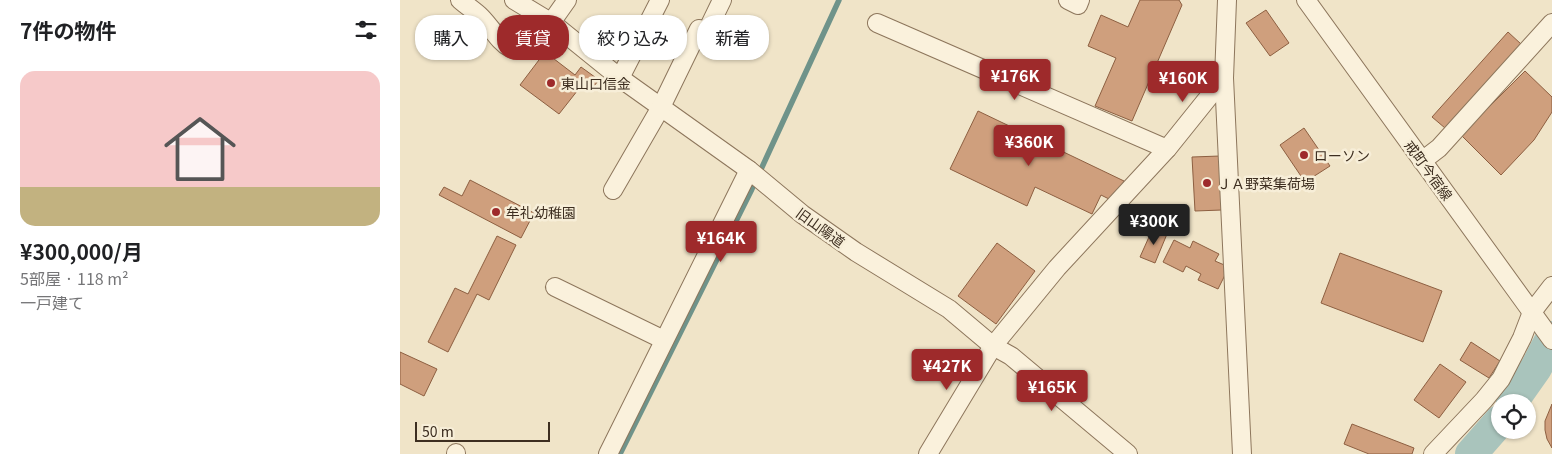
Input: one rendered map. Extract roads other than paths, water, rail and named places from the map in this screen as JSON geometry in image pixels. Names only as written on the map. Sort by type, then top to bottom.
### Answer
[{"type":"street","points":[[460,0],[481,17],[497,37]]},
{"type":"street","name":"旧山陽道","points":[[514,0],[539,15]]},
{"type":"street","points":[[557,15],[567,0]]},
{"type":"street","points":[[620,78],[660,0]]},
{"type":"street","points":[[612,190],[662,107],[699,29],[707,31],[722,0]]},
{"type":"street","points":[[1068,0],[1078,5],[1080,0]]},
{"type":"street","points":[[1228,0],[1224,78],[1242,454]]},
{"type":"street","name":"戒町今宿線","points":[[1306,0],[1552,340]]},
{"type":"street","points":[[877,23],[1167,149]]},
{"type":"street","points":[[1422,161],[1439,148],[1552,23]]},
{"type":"street","name":"旧山陽道","points":[[569,37],[620,78],[749,170],[802,214],[856,252],[949,309],[993,346],[1011,356],[1128,454]]},
{"type":"street","points":[[928,454],[993,346],[1057,268],[1167,149],[1224,78]]},
{"type":"street","points":[[608,454],[749,170]]},
{"type":"street","points":[[555,286],[664,340]]},
{"type":"street","points":[[1433,454],[1484,400],[1501,379],[1552,286]]},
{"type":"waterway","points":[[620,454],[751,191],[839,0]]},
{"type":"waterway","points":[[1518,394],[1536,368],[1552,337]]},
{"type":"waterway","points":[[1471,454],[1491,431]]},
{"type":"place","name":"東山口信金","points":[[551,83]]},
{"type":"place","name":"ローソン","points":[[1304,155]]},
{"type":"place","name":"ＪＡ野菜集荷場","points":[[1207,183]]},
{"type":"place","name":"牟礼幼稚園","points":[[496,212]]}]
